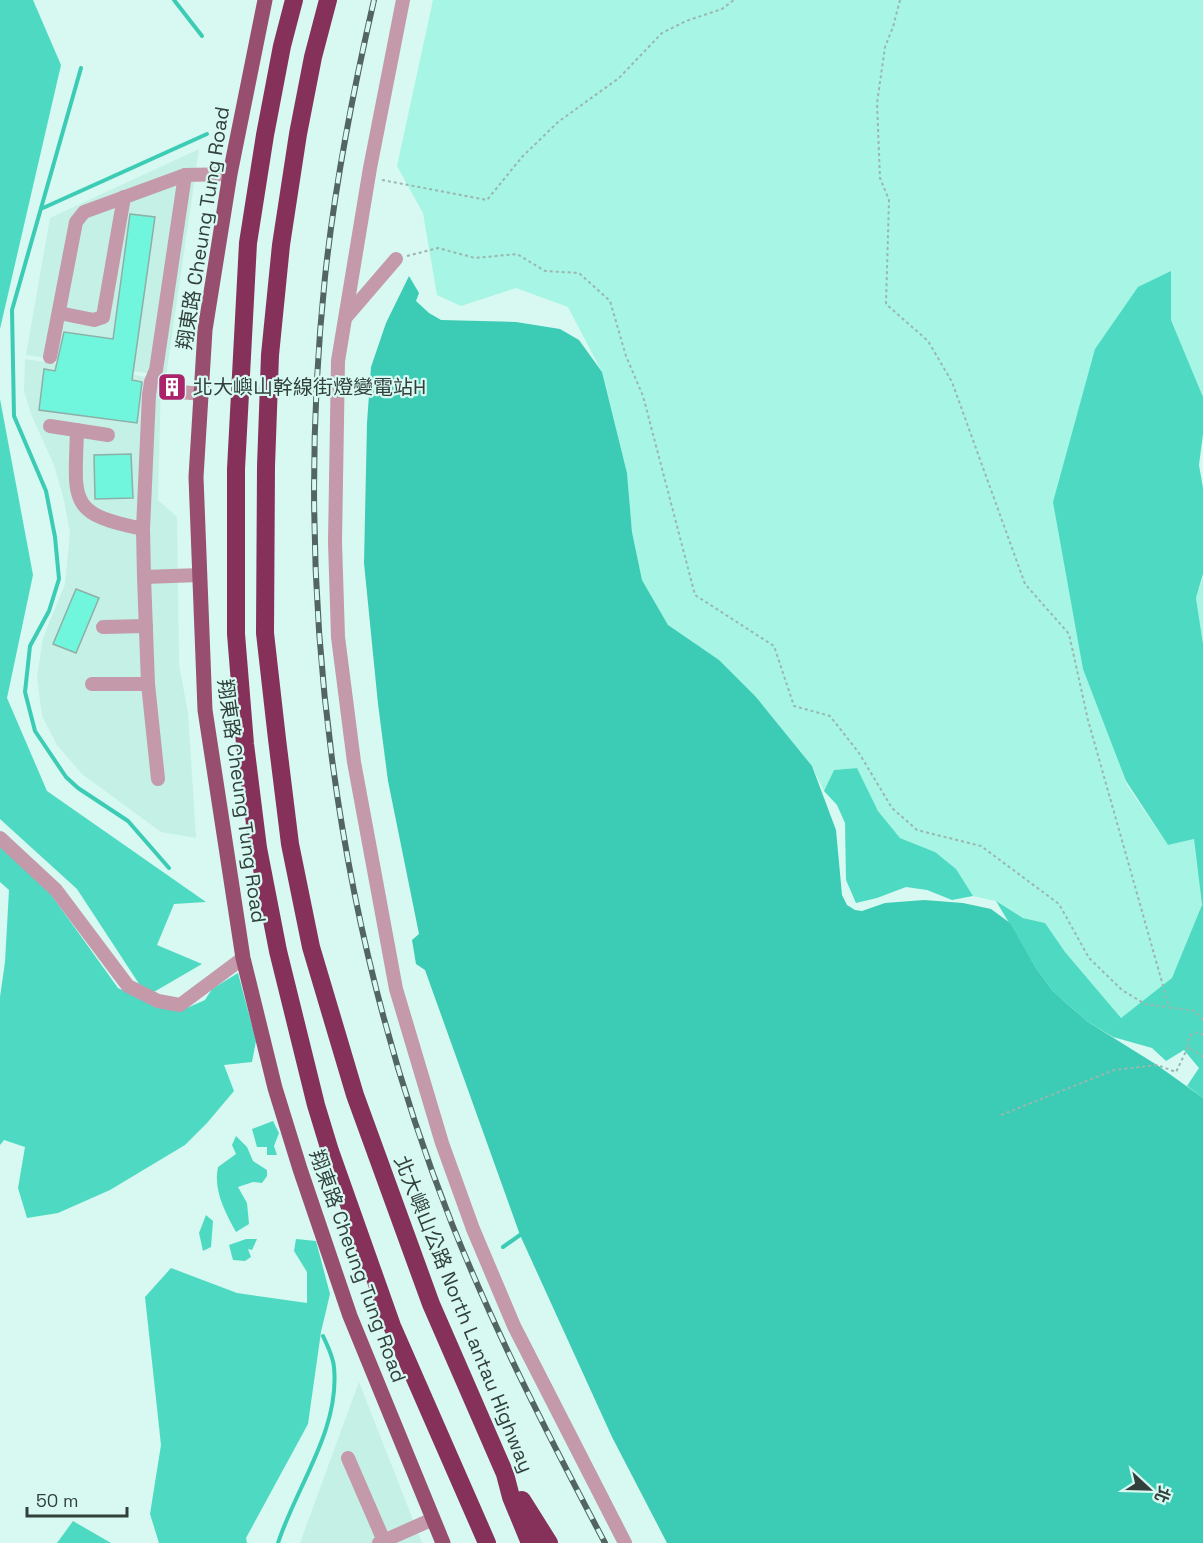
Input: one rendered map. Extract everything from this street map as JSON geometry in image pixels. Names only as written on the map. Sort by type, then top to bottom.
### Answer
[{"type":"highway","points":[[294,0],[282,46],[265,135],[248,243],[236,469],[236,634],[245,744],[258,848],[278,951],[316,1105],[330,1151],[392,1326],[487,1543]]},
{"type":"highway","name":"北大嶼山公路 North Lantau Highway","points":[[328,0],[313,57],[298,134],[281,245],[270,355],[266,466],[265,633],[290,844],[311,947],[355,1095],[431,1304],[505,1474],[511,1497],[530,1543]]},
{"type":"highway","points":[[505,1474],[549,1543]]},
{"type":"main road","name":"翔東路 Cheung Tung Road","points":[[265,0],[230,174],[205,330],[196,477],[205,710],[243,958],[275,1088],[350,1316],[443,1543]]},
{"type":"lane","points":[[403,0],[369,178],[338,372],[335,542],[338,637],[354,762],[396,989],[442,1143],[473,1229],[514,1326],[625,1543]]},
{"type":"lane","points":[[50,357],[79,216],[124,196],[184,175],[230,174]]},
{"type":"lane","points":[[158,779],[148,684],[143,529],[149,395],[156,370],[184,175]]},
{"type":"lane","points":[[59,313],[94,320],[103,318],[124,196]]},
{"type":"lane","points":[[346,318],[396,259]]},
{"type":"lane","points":[[181,393],[201,394]]},
{"type":"lane","points":[[50,426],[108,435]]},
{"type":"lane","points":[[77,430],[75,480],[77,495],[81,502],[89,512],[99,518],[143,529]]},
{"type":"lane","points":[[144,577],[200,575]]},
{"type":"lane","points":[[103,627],[146,626]]},
{"type":"lane","points":[[92,684],[148,684]]},
{"type":"lane","points":[[0,838],[56,890],[128,986],[158,1001],[180,1005],[243,958]]},
{"type":"lane","points":[[348,1458],[382,1542],[433,1519]]},
{"type":"path","points":[[369,178],[407,183],[487,200],[522,157],[558,122],[619,78],[662,33],[686,21],[722,9],[734,0]]},
{"type":"path","points":[[900,0],[885,47],[877,103],[880,177],[889,200],[886,304],[928,341],[952,382],[1025,584],[1069,634],[1088,720],[1169,1009]]},
{"type":"path","points":[[396,259],[438,248],[475,258],[517,254],[545,271],[579,273],[610,301],[626,356],[643,396],[695,595],[774,646],[794,706],[830,716],[860,753],[892,808],[917,831],[981,846],[1059,904],[1089,958],[1122,990],[1145,1004],[1195,1011],[1203,1020]]},
{"type":"path","points":[[1001,1115],[1114,1070],[1157,1065],[1176,1072],[1188,1047],[1189,1036],[1198,1032],[1203,1035]]},
{"type":"path","points":[[1188,1047],[1203,1057]]},
{"type":"shaded area","points":[[0,0],[33,0],[61,65],[0,329]]},
{"type":"shaded area","points":[[433,0],[1203,0],[1203,397],[1171,320],[1171,272],[1085,666],[1127,785],[1168,845],[1194,839],[1203,914],[1171,981],[1118,1020],[1063,955],[1045,923],[1024,918],[996,901],[958,893],[935,852],[900,838],[878,811],[857,768],[834,770],[824,791],[812,766],[756,697],[668,625],[642,580],[632,532],[627,473],[602,372],[568,307],[516,288],[461,306],[437,295],[423,213],[397,166]]},
{"type":"shaded area","points":[[199,149],[166,376],[26,355],[50,218]]},
{"type":"shaded area","points":[[1171,271],[1171,320],[1203,397],[1203,434],[1199,465],[1203,488],[1203,574],[1196,598],[1203,644],[1203,1098],[1187,1086],[1199,1068],[1184,1050],[1166,1061],[1152,1048],[1113,1037],[1088,1022],[1052,990],[1036,968],[996,901],[1023,918],[1045,923],[1065,952],[1121,1018],[1172,978],[1202,905],[1194,839],[1168,845],[1126,781],[1083,669],[1053,502],[1095,349],[1138,287]]},
{"type":"shaded area","points":[[409,276],[419,293],[416,301],[441,320],[516,322],[560,329],[579,340],[602,372],[627,473],[632,532],[642,580],[668,625],[719,660],[756,697],[812,766],[836,830],[842,895],[847,905],[862,911],[885,903],[924,900],[963,903],[991,909],[1010,923],[1036,968],[1052,990],[1067,1004],[1088,1022],[1157,1065],[1203,1098],[1203,1543],[667,1543],[612,1437],[520,1235],[425,970],[416,964],[412,940],[419,934],[388,781],[364,563],[367,423],[371,367],[386,323]]},
{"type":"shaded area","points":[[25,359],[161,379],[158,500],[177,517],[179,665],[188,713],[196,838],[161,832],[82,774],[57,745],[42,716],[37,677],[43,638],[65,584],[70,533],[54,465],[31,414],[24,391]]},
{"type":"shaded area","points":[[0,399],[33,575],[7,698],[47,791],[206,902],[174,904],[157,945],[202,964],[147,996],[77,889],[0,819]]},
{"type":"shaded area","points":[[1203,577],[1203,644],[1196,598]]},
{"type":"shaded area","points":[[857,768],[878,811],[900,838],[935,852],[956,869],[973,896],[952,900],[927,890],[906,887],[856,903],[846,880],[845,823],[837,805],[824,791],[834,770]]},
{"type":"shaded area","points":[[0,844],[32,868],[118,988],[151,1004],[180,1011],[205,1000],[212,989],[238,973],[256,1041],[252,1062],[224,1065],[234,1091],[185,1145],[110,1190],[58,1213],[27,1218],[18,1188],[25,1147],[4,1140],[0,1145],[0,997],[5,962],[9,890],[0,882]]},
{"type":"shaded area","points":[[273,1121],[279,1133],[274,1146],[277,1155],[267,1155],[267,1147],[257,1147],[252,1129]]},
{"type":"shaded area","points":[[236,1136],[247,1147],[253,1161],[267,1170],[267,1176],[262,1183],[253,1182],[238,1187],[247,1203],[249,1224],[236,1232],[221,1201],[217,1176],[218,1167],[236,1154],[232,1145]]},
{"type":"shaded area","points":[[206,1215],[213,1221],[211,1247],[203,1251],[199,1233]]},
{"type":"shaded area","points":[[246,1239],[257,1239],[252,1250],[248,1249],[251,1257],[245,1261],[233,1260],[229,1245]]},
{"type":"shaded area","points":[[296,1239],[316,1241],[330,1294],[321,1332],[308,1424],[246,1538],[247,1543],[159,1543],[150,1514],[161,1445],[145,1297],[171,1268],[237,1293],[307,1303],[307,1272],[294,1251]]},
{"type":"shaded area","points":[[359,1382],[422,1543],[300,1543]]},
{"type":"shaded area","points":[[73,1521],[111,1543],[57,1543]]},
{"type":"building","points":[[130,214],[155,217],[132,380],[142,382],[137,423],[39,410],[44,369],[55,371],[64,332],[113,339]]},
{"type":"building","points":[[131,454],[133,498],[95,499],[94,455]]},
{"type":"building","points":[[76,589],[99,598],[76,653],[53,644]]},
{"type":"waterway","points":[[174,0],[202,36]]},
{"type":"waterway","points":[[81,68],[12,310],[14,416],[46,491],[55,537],[59,579],[49,611],[30,646],[25,692],[35,731],[66,777],[78,788],[128,821],[169,868]]},
{"type":"waterway","points":[[43,208],[207,134]]},
{"type":"waterway","points":[[503,1247],[520,1235]]},
{"type":"waterway","points":[[278,1543],[324,1435],[330,1413],[334,1390],[334,1367],[323,1336]]},
{"type":"railway","points":[[374,0],[339,172],[325,277],[316,397],[314,518],[320,638],[332,758],[351,877],[378,995],[411,1111],[452,1224],[487,1306],[544,1425],[605,1543]]},
{"type":"place","name":"北大嶼山幹線街燈變電站H","points":[[172,387]]}]
